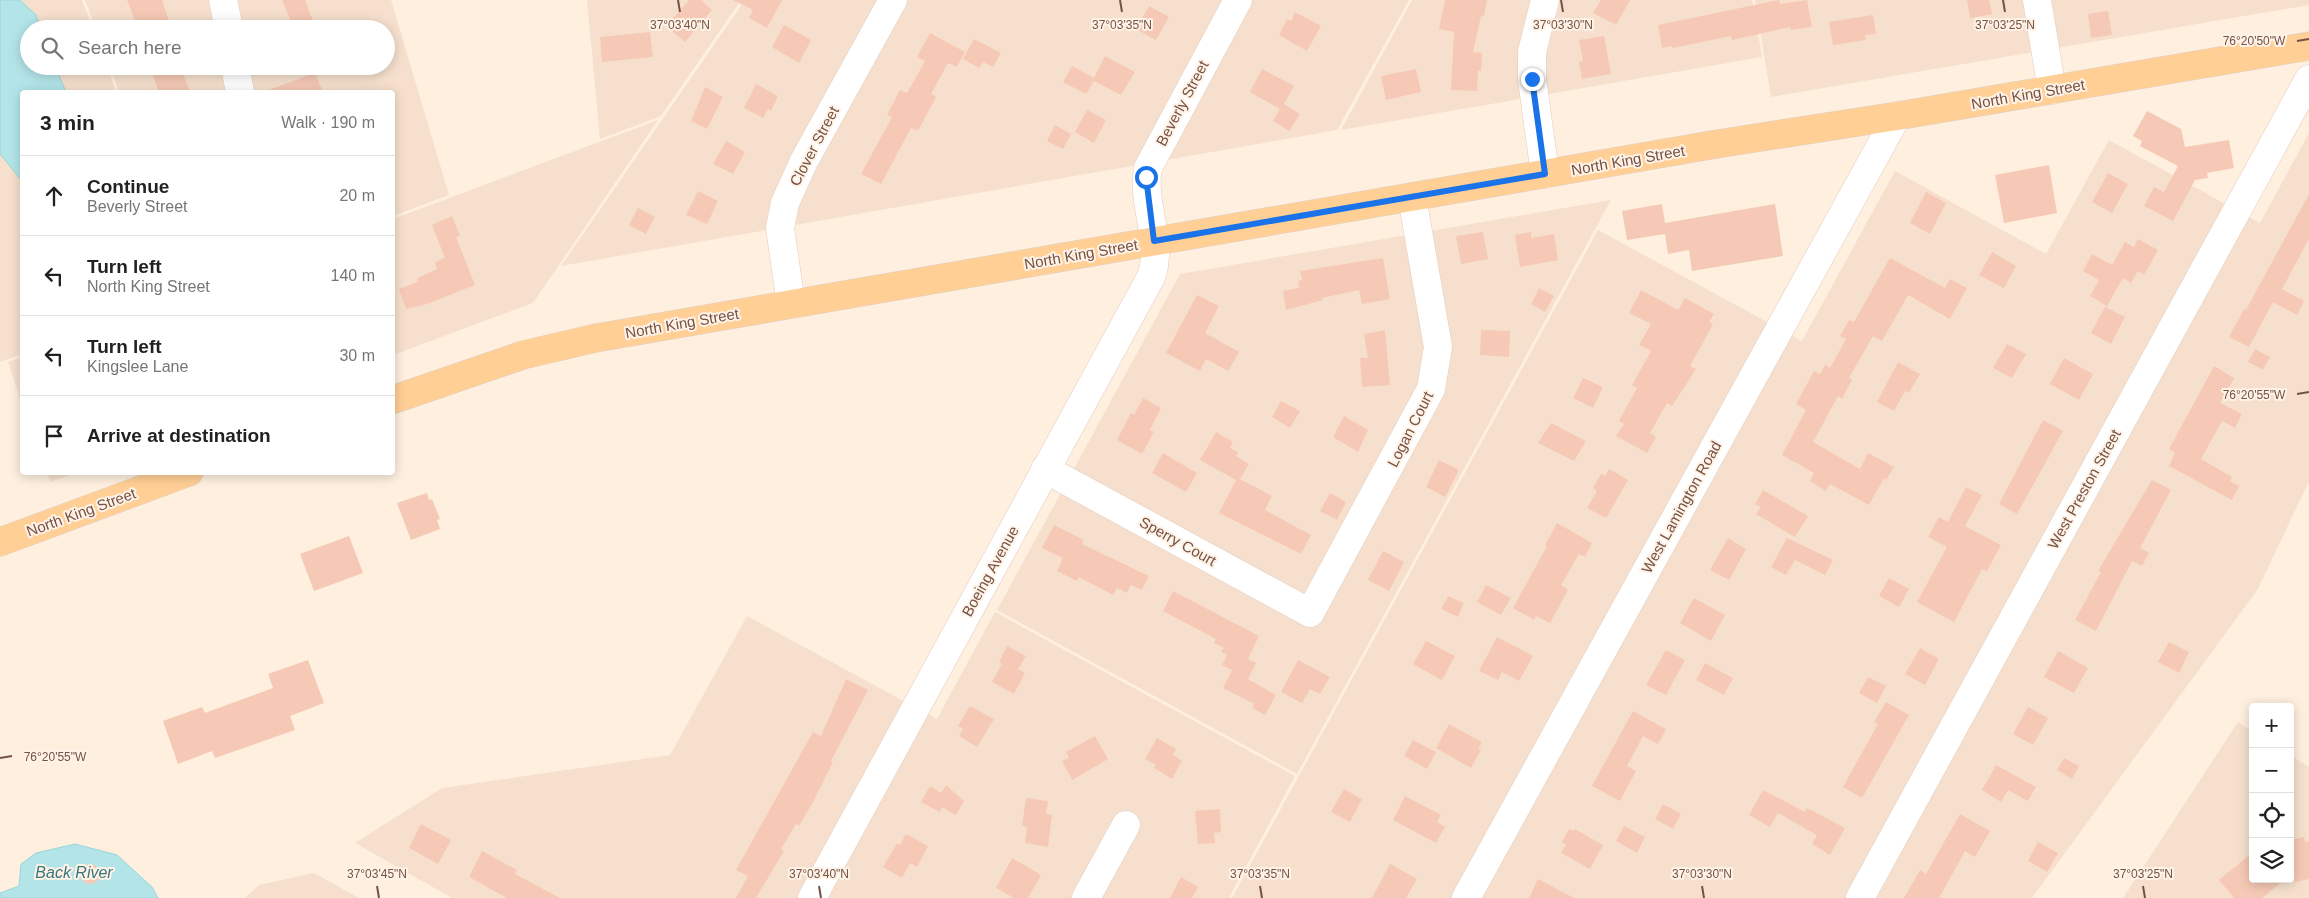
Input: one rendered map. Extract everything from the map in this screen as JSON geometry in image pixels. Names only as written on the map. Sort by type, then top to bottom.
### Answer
[{"type":"main road","name":"North King Street","points":[[395,399],[548,349],[596,338],[1545,174],[2309,46]]},
{"type":"main road","name":"North King Street","points":[[0,542],[182,475]]},
{"type":"street","points":[[223,0],[226,20]]},
{"type":"street","name":"Clover Street","points":[[790,304],[780,228],[785,202],[804,161],[893,0]]},
{"type":"street","name":"Beverly Street","points":[[1154,241],[1146,190],[1148,168],[1238,0]]},
{"type":"street","points":[[1545,0],[1537,24],[1532,52],[1532,79],[1545,174]]},
{"type":"street","points":[[2037,0],[2052,90]]},
{"type":"street","points":[[237,75],[240,90]]},
{"type":"street","name":"West Preston Street","points":[[1860,898],[2308,83]]},
{"type":"street","name":"West Lamington Road","points":[[1466,898],[1897,116]]},
{"type":"street","name":"Logan Court","points":[[1310,614],[1431,389],[1438,347],[1412,197]]},
{"type":"street","name":"Boeing Avenue","points":[[812,898],[1151,277],[1155,261],[1154,241]]},
{"type":"street","name":"Sperry Court","points":[[1045,469],[1310,614]]},
{"type":"street","points":[[1086,898],[1126,825]]},
{"type":"shaded area","points":[[0,0],[82,0],[90,20],[20,20],[20,75],[110,75],[115,90],[20,90],[20,355],[0,362]]},
{"type":"shaded area","points":[[85,0],[391,0],[449,195],[395,215],[395,90],[118,90],[113,75],[395,75],[395,20],[93,20]]},
{"type":"shaded area","points":[[587,0],[741,0],[661,116],[600,139]]},
{"type":"shaded area","points":[[745,0],[1409,0],[1337,130],[561,266]]},
{"type":"shaded area","points":[[1412,0],[1752,0],[1762,57],[1341,130]]},
{"type":"shaded area","points":[[1755,0],[2309,0],[2309,5],[1771,97]]},
{"type":"shaded area","points":[[658,120],[533,303],[395,354],[395,218]]},
{"type":"shaded area","points":[[2309,133],[2309,481],[2258,589],[2032,898],[1232,898],[1598,230],[1802,341],[1895,171],[2046,254],[2109,140],[2260,223]]},
{"type":"shaded area","points":[[1611,200],[1297,774],[997,610],[1180,274]]},
{"type":"shaded area","points":[[20,358],[20,398],[8,362]]},
{"type":"shaded area","points":[[48,475],[71,475],[50,482]]},
{"type":"shaded area","points":[[995,612],[1295,776],[1229,898],[452,898],[355,843],[442,788],[670,755],[747,616],[937,719]]},
{"type":"shaded area","points":[[2238,722],[2249,729],[2249,883],[2294,883],[2294,758],[2309,767],[2309,898],[2123,898]]},
{"type":"shaded area","points":[[314,873],[359,898],[245,898],[259,885]]},
{"type":"water","points":[[0,0],[20,0],[36,15],[38,20],[20,20],[20,75],[59,75],[65,90],[20,90],[20,179],[0,154]]},
{"type":"water","name":"Back River","points":[[75,844],[117,855],[152,887],[158,898],[0,898],[0,893],[19,886],[21,864],[36,853]]},
{"type":"building","points":[[127,0],[162,0],[169,20],[135,20]]},
{"type":"building","points":[[282,0],[305,0],[313,20],[290,20]]},
{"type":"building","points":[[689,0],[701,0],[712,10],[685,42],[666,26]]},
{"type":"building","points":[[733,0],[782,0],[767,28],[749,18],[753,10]]},
{"type":"building","points":[[1445,0],[1487,0],[1484,16],[1481,16],[1473,52],[1482,53],[1481,71],[1478,71],[1477,91],[1451,90],[1454,32],[1439,29]]},
{"type":"building","points":[[1601,0],[1630,0],[1616,25],[1593,13]]},
{"type":"building","points":[[1779,0],[1780,4],[1807,0],[1812,27],[1791,30],[1790,27],[1732,40],[1731,36],[1673,48],[1672,46],[1662,48],[1658,25]]},
{"type":"building","points":[[1967,0],[1989,0],[1992,14],[1970,18]]},
{"type":"building","points":[[1149,6],[1169,17],[1156,40],[1136,29]]},
{"type":"building","points":[[2108,11],[2112,35],[2091,38],[2088,14]]},
{"type":"building","points":[[1295,12],[1321,26],[1307,51],[1279,35],[1287,19],[1291,21]]},
{"type":"building","points":[[1873,15],[1876,34],[1865,35],[1866,40],[1833,45],[1829,22]]},
{"type":"building","points":[[784,25],[811,40],[799,63],[772,47]]},
{"type":"building","points":[[650,32],[653,57],[602,62],[600,37]]},
{"type":"building","points":[[930,33],[965,52],[957,67],[948,63],[931,94],[936,97],[918,131],[911,128],[881,184],[861,174],[892,117],[887,115],[900,90],[907,93],[925,61],[917,57]]},
{"type":"building","points":[[1604,36],[1611,74],[1582,79],[1579,62],[1583,61],[1579,40]]},
{"type":"building","points":[[974,39],[1001,53],[993,67],[983,62],[979,68],[963,59]]},
{"type":"building","points":[[1105,56],[1135,72],[1121,95],[1094,81],[1086,94],[1063,82],[1072,66],[1094,78]]},
{"type":"building","points":[[1262,69],[1294,86],[1284,104],[1300,114],[1289,131],[1273,121],[1280,109],[1250,92]]},
{"type":"building","points":[[1416,69],[1421,92],[1386,100],[1381,76]]},
{"type":"building","points":[[183,75],[189,90],[158,90],[153,76]]},
{"type":"building","points":[[310,75],[316,75],[322,90],[269,90]]},
{"type":"building","points":[[756,84],[778,96],[771,111],[768,109],[763,118],[744,108]]},
{"type":"building","points":[[705,87],[723,97],[707,129],[691,121]]},
{"type":"building","points":[[1087,110],[1106,120],[1094,143],[1075,132]]},
{"type":"building","points":[[2147,111],[2181,129],[2185,147],[2229,140],[2234,168],[2207,173],[2208,178],[2195,180],[2173,221],[2144,206],[2154,187],[2164,192],[2178,166],[2140,146],[2142,141],[2133,136]]},
{"type":"building","points":[[1055,125],[1071,134],[1063,149],[1047,141]]},
{"type":"building","points":[[726,141],[745,152],[733,174],[713,164]]},
{"type":"building","points":[[2049,165],[2057,213],[2004,223],[1995,175]]},
{"type":"building","points":[[2108,173],[2128,184],[2112,213],[2092,202]]},
{"type":"building","points":[[698,191],[718,201],[707,224],[686,215]]},
{"type":"building","points":[[1926,192],[1946,203],[1930,234],[1910,223]]},
{"type":"building","points":[[2309,194],[2309,239],[2282,289],[2304,301],[2297,315],[2273,302],[2249,347],[2229,337],[2244,309],[2246,310]]},
{"type":"building","points":[[1662,204],[1665,223],[1775,204],[1783,256],[1692,271],[1689,250],[1668,254],[1665,234],[1627,240],[1622,211]]},
{"type":"building","points":[[638,208],[655,217],[646,234],[629,225]]},
{"type":"building","points":[[452,216],[460,236],[456,237],[475,285],[427,304],[406,309],[399,289],[418,282],[417,278],[437,269],[435,262],[445,258],[432,225]]},
{"type":"building","points":[[1483,232],[1488,259],[1461,264],[1456,236]]},
{"type":"building","points":[[1531,232],[1531,238],[1554,234],[1558,260],[1520,267],[1515,235]]},
{"type":"building","points":[[2138,239],[2158,250],[2144,275],[2138,271],[2131,283],[2123,278],[2107,306],[2090,296],[2099,280],[2083,271],[2092,254],[2112,265],[2125,242],[2134,247]]},
{"type":"building","points":[[1992,252],[2016,266],[2004,288],[1979,275]]},
{"type":"building","points":[[1383,258],[1390,299],[1362,304],[1359,290],[1322,298],[1323,300],[1286,310],[1283,291],[1299,288],[1298,281],[1302,280],[1300,271]]},
{"type":"building","points":[[1890,258],[1945,288],[1950,279],[1967,288],[1950,319],[1908,295],[1882,341],[1873,336],[1849,378],[1852,380],[1842,399],[1838,396],[1813,442],[1860,469],[1868,453],[1894,467],[1886,480],[1884,478],[1869,505],[1830,484],[1826,491],[1810,481],[1814,473],[1782,455],[1806,410],[1796,404],[1814,371],[1820,374],[1825,365],[1830,368],[1846,339],[1840,336],[1849,320],[1854,322]]},
{"type":"building","points":[[1539,288],[1554,296],[1545,312],[1531,304]]},
{"type":"building","points":[[1641,290],[1678,310],[1685,298],[1714,314],[1709,322],[1713,324],[1690,366],[1696,369],[1672,406],[1667,403],[1650,433],[1656,437],[1647,453],[1616,436],[1624,424],[1619,421],[1637,388],[1632,385],[1651,351],[1639,345],[1651,324],[1629,313]]},
{"type":"building","points":[[1197,295],[1219,306],[1205,333],[1239,352],[1228,371],[1206,359],[1200,371],[1166,353]]},
{"type":"building","points":[[2105,307],[2125,317],[2111,344],[2091,333]]},
{"type":"building","points":[[1385,330],[1390,385],[1362,387],[1360,358],[1368,358],[1364,334]]},
{"type":"building","points":[[1481,330],[1510,331],[1509,357],[1480,355]]},
{"type":"building","points":[[2007,344],[2026,354],[2012,378],[1993,368]]},
{"type":"building","points":[[2255,349],[2270,357],[2263,370],[2248,362]]},
{"type":"building","points":[[2064,358],[2093,374],[2079,400],[2050,384]]},
{"type":"building","points":[[1898,362],[1920,374],[1909,393],[1905,391],[1894,411],[1877,402]]},
{"type":"building","points":[[2214,366],[2234,378],[2220,403],[2242,414],[2235,428],[2222,421],[2201,459],[2232,477],[2230,481],[2239,486],[2232,500],[2169,466],[2175,453],[2169,449]]},
{"type":"building","points":[[1583,378],[1603,387],[1593,408],[1573,398]]},
{"type":"building","points":[[1143,398],[1161,408],[1150,430],[1154,432],[1142,454],[1117,440],[1131,413],[1134,415]]},
{"type":"building","points":[[1281,401],[1300,411],[1290,428],[1272,417]]},
{"type":"building","points":[[1344,416],[1368,430],[1358,452],[1333,437]]},
{"type":"building","points":[[2043,420],[2063,431],[2017,514],[1999,504]]},
{"type":"building","points":[[1551,423],[1586,441],[1574,461],[1538,443]]},
{"type":"building","points":[[1216,432],[1233,442],[1230,448],[1238,452],[1236,456],[1249,464],[1240,479],[1272,496],[1265,510],[1311,535],[1301,554],[1219,513],[1236,480],[1200,460]]},
{"type":"building","points":[[1163,453],[1197,473],[1186,492],[1152,473]]},
{"type":"building","points":[[1439,460],[1459,470],[1445,497],[1426,487]]},
{"type":"building","points":[[1609,469],[1628,480],[1606,518],[1587,508],[1597,491],[1593,488],[1601,474],[1605,476]]},
{"type":"building","points":[[2152,480],[2171,490],[2140,548],[2149,553],[2142,566],[2132,561],[2096,631],[2075,620],[2101,572],[2098,571]]},
{"type":"building","points":[[1966,487],[1982,495],[1965,526],[2001,545],[1987,571],[1982,569],[1954,622],[1917,602],[1947,547],[1928,537],[1939,517],[1948,522]]},
{"type":"building","points":[[1763,490],[1808,516],[1795,537],[1756,514],[1761,507],[1755,504]]},
{"type":"building","points":[[427,493],[429,500],[432,499],[440,519],[437,520],[440,529],[411,540],[397,503]]},
{"type":"building","points":[[1330,493],[1346,502],[1337,520],[1320,511]]},
{"type":"building","points":[[1557,523],[1592,543],[1585,557],[1579,554],[1561,585],[1568,590],[1550,623],[1536,616],[1534,620],[1513,608],[1547,546],[1545,545]]},
{"type":"building","points":[[1054,525],[1084,540],[1082,544],[1149,576],[1142,590],[1131,585],[1127,593],[1117,588],[1113,595],[1079,577],[1077,581],[1057,571],[1063,558],[1042,548]]},
{"type":"building","points":[[349,536],[363,573],[314,591],[300,554]]},
{"type":"building","points":[[1728,538],[1746,549],[1729,580],[1710,570]]},
{"type":"building","points":[[1787,538],[1833,560],[1825,575],[1795,560],[1786,575],[1771,567]]},
{"type":"building","points":[[1383,551],[1404,562],[1389,591],[1368,580]]},
{"type":"building","points":[[1889,578],[1909,589],[1899,607],[1879,596]]},
{"type":"building","points":[[1486,585],[1511,598],[1501,615],[1477,602]]},
{"type":"building","points":[[1173,591],[1259,636],[1248,659],[1256,663],[1248,679],[1276,695],[1265,715],[1252,708],[1254,704],[1223,688],[1232,670],[1222,665],[1227,655],[1221,652],[1224,648],[1214,643],[1216,639],[1163,611]]},
{"type":"building","points":[[1448,596],[1464,603],[1458,617],[1441,609]]},
{"type":"building","points":[[1694,598],[1725,615],[1711,641],[1680,623]]},
{"type":"building","points":[[1497,637],[1533,656],[1519,681],[1502,672],[1498,680],[1479,671]]},
{"type":"building","points":[[1426,641],[1455,656],[1442,680],[1413,664]]},
{"type":"building","points":[[2169,642],[2189,652],[2179,673],[2158,662]]},
{"type":"building","points":[[1007,646],[1026,656],[1018,669],[1025,673],[1014,694],[992,682],[1002,664],[999,662]]},
{"type":"building","points":[[1920,648],[1939,659],[1925,685],[1905,674]]},
{"type":"building","points":[[1666,650],[1685,660],[1666,695],[1646,685]]},
{"type":"building","points":[[2058,651],[2088,668],[2074,693],[2044,677]]},
{"type":"building","points":[[308,660],[324,703],[290,716],[295,730],[215,758],[212,751],[178,764],[163,721],[202,707],[205,713],[273,688],[268,674]]},
{"type":"building","points":[[1298,660],[1330,677],[1320,694],[1310,689],[1302,703],[1281,692]]},
{"type":"building","points":[[1705,663],[1733,678],[1724,695],[1696,680]]},
{"type":"building","points":[[1868,677],[1886,686],[1877,703],[1859,693]]},
{"type":"building","points":[[846,679],[868,690],[831,761],[833,762],[814,800],[799,826],[796,824],[781,849],[784,851],[756,898],[736,898],[748,876],[736,870],[813,732],[821,736]]},
{"type":"building","points":[[1886,702],[1909,715],[1862,798],[1843,787],[1878,724],[1874,722]]},
{"type":"building","points":[[970,706],[994,719],[977,747],[959,736],[963,729],[958,726]]},
{"type":"building","points":[[2028,707],[2048,718],[2033,745],[2013,734]]},
{"type":"building","points":[[1633,711],[1666,729],[1658,744],[1643,736],[1627,766],[1636,771],[1620,801],[1592,786]]},
{"type":"building","points":[[1449,724],[1482,742],[1478,749],[1481,750],[1471,768],[1436,748]]},
{"type":"building","points":[[1095,736],[1108,759],[1072,780],[1062,761],[1069,758],[1066,752]]},
{"type":"building","points":[[1157,738],[1176,749],[1173,755],[1182,761],[1172,779],[1154,768],[1156,765],[1145,759]]},
{"type":"building","points":[[1413,740],[1436,752],[1427,769],[1404,756]]},
{"type":"building","points":[[2064,758],[2079,766],[2072,779],[2057,770]]},
{"type":"building","points":[[1996,765],[2036,787],[2028,801],[2008,790],[2001,802],[1982,790]]},
{"type":"building","points":[[946,785],[964,801],[956,815],[942,807],[940,812],[921,802],[930,786],[941,793]]},
{"type":"building","points":[[1344,789],[1362,799],[1350,822],[1331,812]]},
{"type":"building","points":[[1763,790],[1805,812],[1807,808],[1845,828],[1830,855],[1812,844],[1817,835],[1778,813],[1770,827],[1749,815]]},
{"type":"building","points":[[1405,796],[1441,815],[1437,822],[1445,827],[1436,843],[1393,820]]},
{"type":"building","points":[[1026,798],[1048,801],[1046,814],[1052,815],[1048,847],[1025,843],[1027,827],[1022,826]]},
{"type":"building","points":[[1663,804],[1681,814],[1673,829],[1655,819]]},
{"type":"building","points":[[1220,809],[1221,832],[1214,833],[1215,843],[1198,844],[1195,811]]},
{"type":"building","points":[[1960,814],[1990,831],[1975,857],[1965,851],[1939,898],[1904,898],[1920,870],[1926,874]]},
{"type":"building","points":[[421,824],[451,840],[438,864],[409,848]]},
{"type":"building","points":[[1624,826],[1645,837],[1637,853],[1616,841]]},
{"type":"building","points":[[1569,829],[1574,831],[1575,829],[1603,845],[1590,869],[1561,853],[1566,845],[1562,842]]},
{"type":"building","points":[[906,834],[928,846],[917,867],[910,863],[902,878],[883,867],[897,843],[900,845]]},
{"type":"building","points":[[2304,837],[2305,842],[2309,841],[2309,879],[2295,882],[2294,878],[2294,839]]},
{"type":"building","points":[[2038,842],[2058,853],[2047,872],[2028,861]]},
{"type":"building","points":[[482,851],[517,870],[515,874],[560,898],[507,898],[469,877]]},
{"type":"building","points":[[2249,855],[2249,883],[2280,883],[2262,898],[2234,898],[2219,880]]},
{"type":"building","points":[[1012,858],[1041,875],[1028,898],[1014,898],[996,888]]},
{"type":"building","points":[[90,864],[97,867],[100,874],[97,881],[90,884],[83,881],[80,874],[83,867]]},
{"type":"building","points":[[1390,864],[1417,879],[1406,898],[1372,898]]},
{"type":"building","points":[[1181,877],[1198,887],[1192,898],[1170,898]]},
{"type":"building","points":[[1538,879],[1574,898],[1529,898]]},
{"type":"route","points":[[1146,177],[1146,190],[1154,241],[1545,174],[1532,79]]}]
